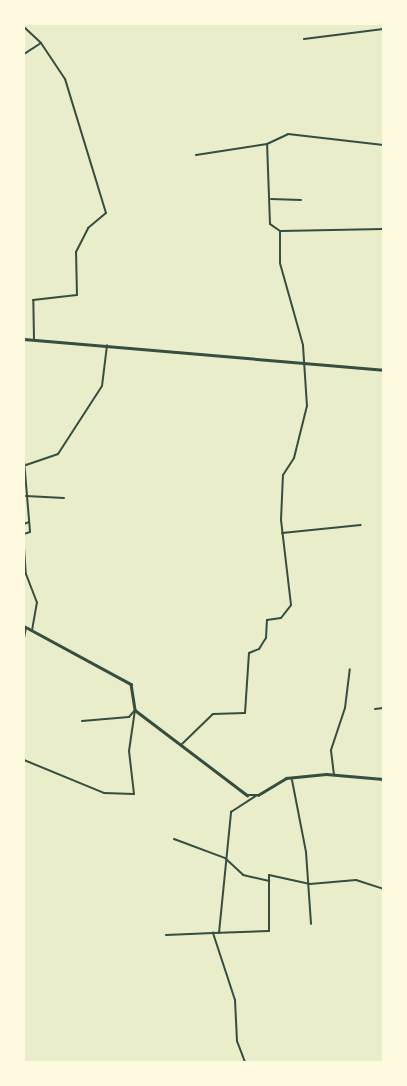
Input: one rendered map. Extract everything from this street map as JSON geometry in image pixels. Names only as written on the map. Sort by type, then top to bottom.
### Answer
[{"type":"street","points":[[24,27],[41,43],[65,79],[106,213],[88,228],[76,252],[76,295],[33,300],[34,340]]},
{"type":"street","points":[[304,40],[383,29]]},
{"type":"street","points":[[24,54],[41,43]]},
{"type":"street","points":[[196,155],[267,144],[288,134],[383,145]]},
{"type":"street","points":[[267,144],[271,199],[270,224],[280,231],[383,228]]},
{"type":"street","points":[[271,199],[301,200]]},
{"type":"street","points":[[182,744],[213,714],[245,713],[249,653],[259,649],[266,638],[268,620],[281,618],[291,605],[282,533],[283,475],[294,458],[307,406],[304,364],[294,304],[280,263],[280,231]]},
{"type":"street","points":[[24,339],[383,370]]},
{"type":"street","points":[[26,465],[58,454],[102,386],[107,345]]},
{"type":"street","points":[[24,460],[26,465],[26,496],[30,532],[24,534]]},
{"type":"street","points":[[26,496],[64,498]]},
{"type":"street","points":[[24,524],[29,522]]},
{"type":"street","points":[[282,533],[361,525]]},
{"type":"street","points":[[24,548],[26,574],[37,602],[31,631]]},
{"type":"street","points":[[24,638],[25,627],[131,684],[134,710],[129,751],[134,794],[104,793],[24,760]]},
{"type":"street","points":[[334,775],[331,750],[345,708],[350,669]]},
{"type":"street","points":[[24,674],[24,680]]},
{"type":"street","points":[[375,709],[383,708]]},
{"type":"street","points":[[134,710],[182,744],[237,789],[258,795]]},
{"type":"street","points":[[82,721],[129,717],[134,710]]},
{"type":"street","points":[[219,933],[231,812],[286,778],[292,780],[334,775],[383,780]]},
{"type":"street","points":[[292,780],[310,884],[311,924]]},
{"type":"street","points":[[174,839],[225,858],[243,875],[269,880]]},
{"type":"street","points":[[166,935],[269,931],[269,875],[310,884],[356,880],[383,889]]},
{"type":"street","points":[[213,933],[235,1000],[237,1041],[245,1062]]}]
